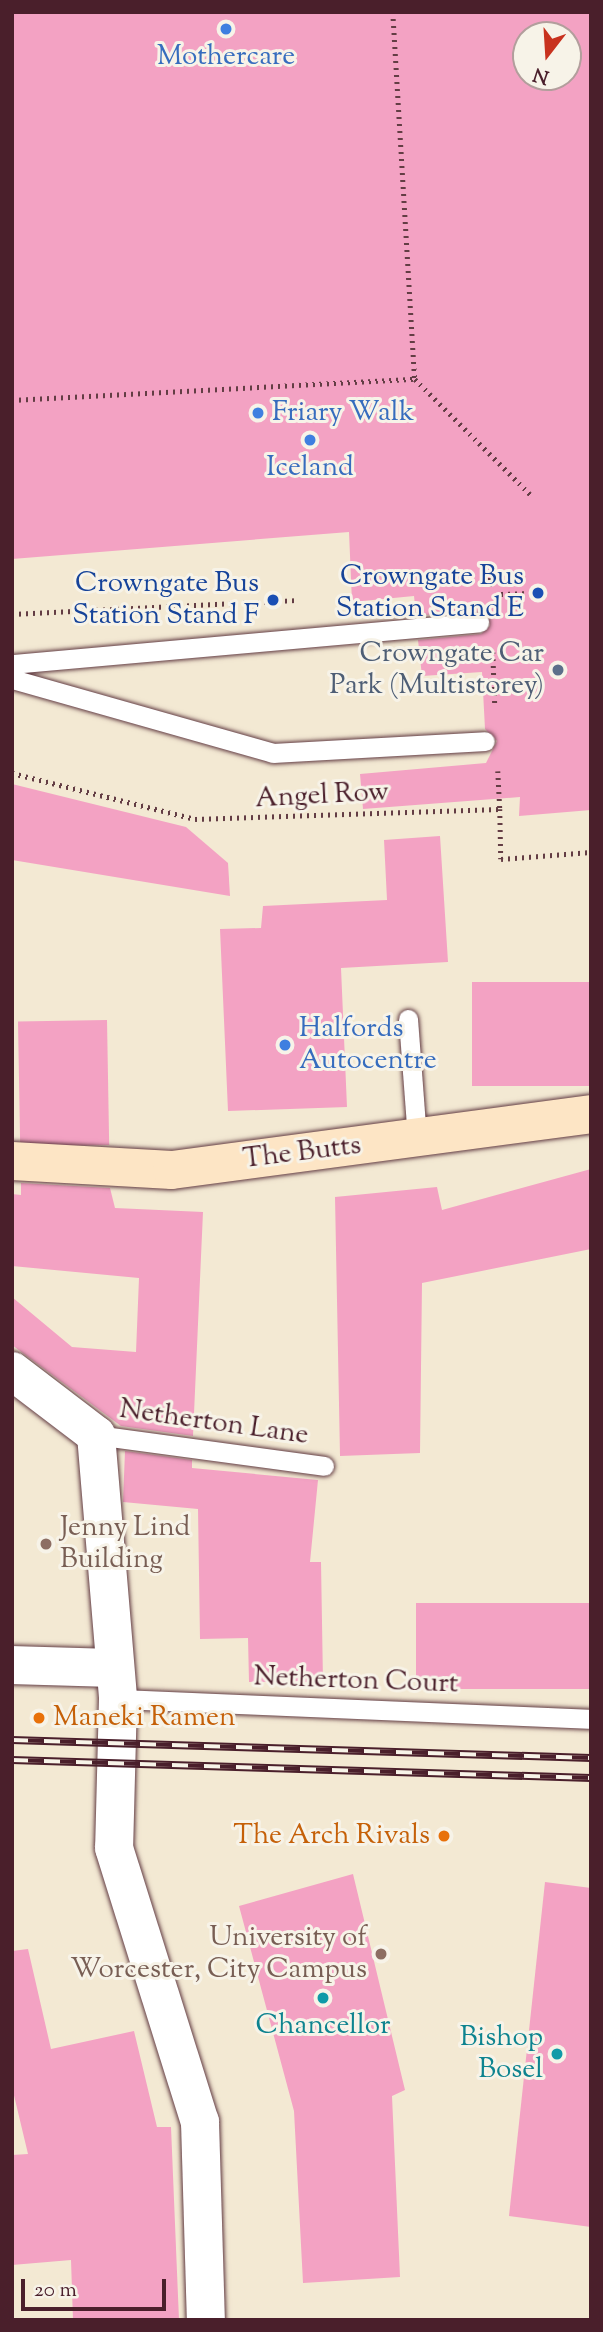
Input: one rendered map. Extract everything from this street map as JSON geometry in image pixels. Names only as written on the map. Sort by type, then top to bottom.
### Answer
[{"type":"main road","name":"The Butts","points":[[12,1161],[172,1170],[591,1114]]},
{"type":"street","points":[[12,1371],[96,1435],[115,1684],[114,1848],[200,2122],[206,2320]]},
{"type":"street","points":[[12,1665],[115,1684]]},
{"type":"lane","points":[[12,664],[485,629]]},
{"type":"lane","points":[[12,679],[273,753],[485,741]]},
{"type":"lane","points":[[408,1019],[417,1139]]},
{"type":"lane","name":"Netherton Lane","points":[[96,1435],[324,1466]]},
{"type":"lane","name":"Netherton Court","points":[[115,1684],[591,1719]]},
{"type":"path","points":[[393,12],[415,379],[530,494]]},
{"type":"path","points":[[12,400],[415,379]]},
{"type":"path","points":[[489,571],[490,594]]},
{"type":"path","points":[[485,629],[496,717]]},
{"type":"path","points":[[498,758],[501,859],[591,852]]},
{"type":"path","name":"Angel Row","points":[[12,772],[195,819],[500,809]]},
{"type":"building","name":"Friary Walk","points":[[12,12],[591,12],[591,810],[519,816],[520,797],[363,809],[360,774],[486,763],[497,741],[485,729],[482,672],[422,676],[418,640],[481,634],[490,626],[489,614],[416,615],[414,596],[352,602],[349,532],[12,559]]},
{"type":"building","points":[[12,784],[186,827],[228,863],[230,896],[12,860]]},
{"type":"building","points":[[440,836],[448,962],[341,968],[347,1107],[228,1111],[220,929],[261,928],[263,906],[387,900],[384,840]]},
{"type":"building","points":[[472,982],[591,982],[591,1086],[472,1086]]},
{"type":"building","points":[[107,1020],[109,1145],[20,1147],[18,1022]]},
{"type":"building","points":[[591,1169],[591,1249],[422,1283],[420,1453],[340,1456],[335,1197],[437,1187],[442,1210]]},
{"type":"building","points":[[21,1183],[110,1188],[115,1208],[203,1212],[193,1436],[121,1426],[12,1345],[12,1297],[72,1347],[136,1352],[139,1278],[12,1266],[12,1194],[21,1195]]},
{"type":"building","points":[[125,1451],[192,1460],[192,1468],[318,1480],[310,1562],[321,1562],[323,1682],[249,1682],[248,1638],[200,1639],[198,1509],[123,1502]]},
{"type":"building","points":[[416,1603],[591,1603],[591,1689],[416,1689]]},
{"type":"building","name":"Chancellor","points":[[353,1874],[405,2090],[392,2096],[400,2277],[303,2283],[294,2111],[239,1906]]},
{"type":"building","name":"Bishop Bosel","points":[[545,1882],[591,1888],[591,2227],[509,2216]]},
{"type":"building","points":[[28,1949],[51,2049],[134,2031],[157,2127],[171,2127],[179,2320],[73,2320],[71,2260],[12,2265],[12,2155],[28,2154],[12,2087],[12,1951]]},
{"type":"railway","points":[[12,1740],[591,1758]]},
{"type":"railway","points":[[12,1760],[591,1778]]},
{"type":"place","name":"Mothercare","points":[[226,29]]},
{"type":"place","name":"Friary Walk","points":[[258,413]]},
{"type":"place","name":"Iceland","points":[[310,440]]},
{"type":"place","name":"Crowngate Bus Station Stand E","points":[[538,593]]},
{"type":"place","name":"Crowngate Bus Station Stand F","points":[[273,600]]},
{"type":"place","name":"Crowngate Car Park (Multistorey)","points":[[558,670]]},
{"type":"place","name":"Halfords Autocentre","points":[[285,1045]]},
{"type":"place","name":"Jenny Lind Building","points":[[46,1544]]},
{"type":"place","name":"Maneki Ramen","points":[[39,1718]]},
{"type":"place","name":"The Arch Rivals","points":[[444,1836]]},
{"type":"place","name":"University of Worcester, City Campus","points":[[381,1954]]},
{"type":"place","name":"Chancellor","points":[[323,1998]]},
{"type":"place","name":"Bishop Bosel","points":[[557,2054]]}]
